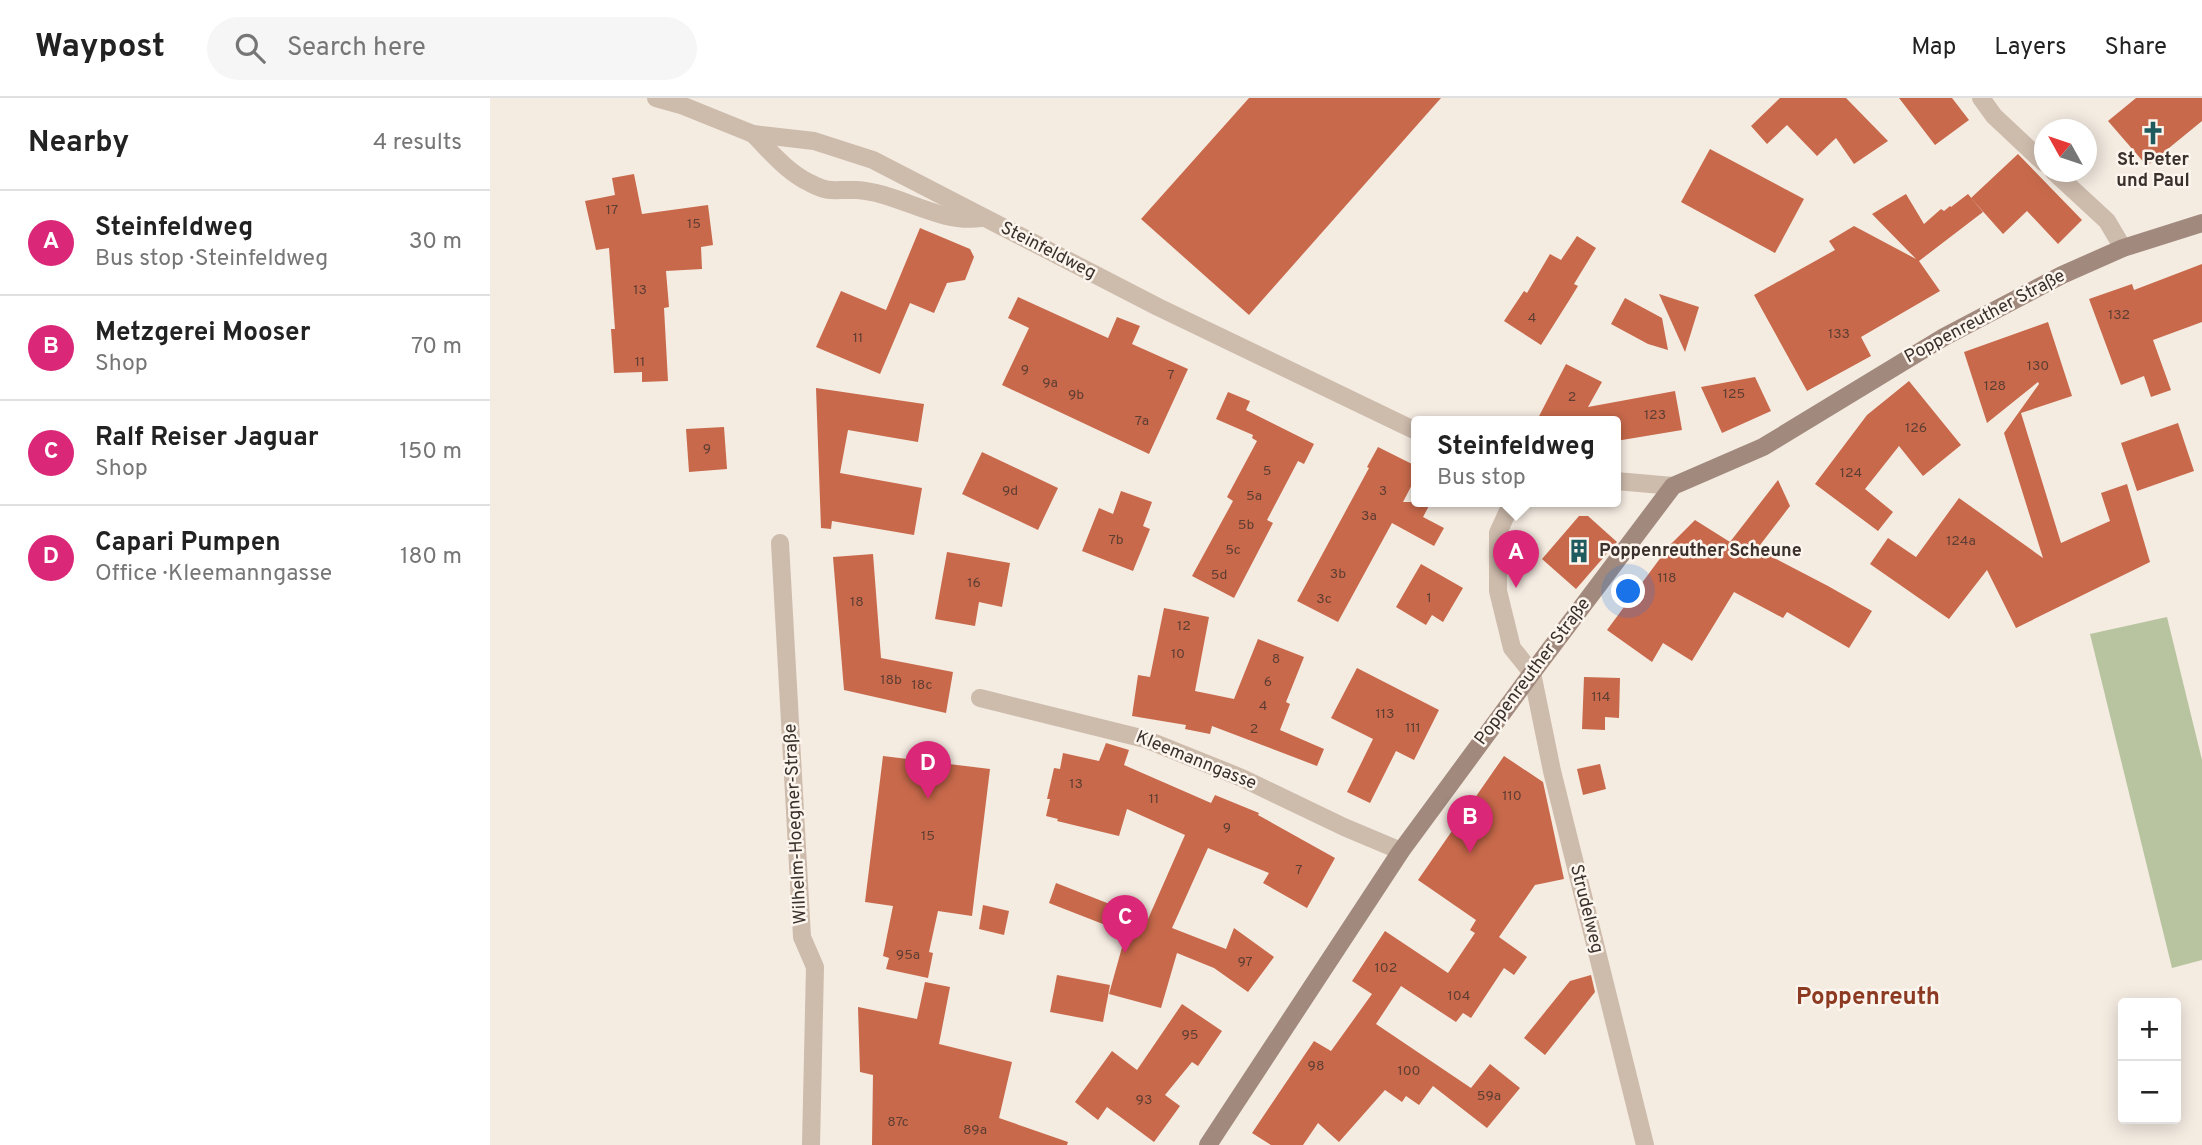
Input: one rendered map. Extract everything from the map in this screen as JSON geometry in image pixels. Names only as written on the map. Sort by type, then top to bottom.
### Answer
[{"type":"street","name":"Steinfeldweg","points":[[656,98],[681,105],[753,134],[814,141],[873,160],[1158,307],[1411,429]]},
{"type":"street","points":[[1981,98],[1994,116],[2034,153]]},
{"type":"street","name":"Steinfeldweg","points":[[753,134],[796,175],[831,192],[856,190],[969,220],[983,218]]},
{"type":"street","points":[[2065,182],[2106,220],[2123,248]]},
{"type":"street","name":"Poppenreuther Straße","points":[[1208,1145],[1401,851],[1673,486],[1763,447],[1944,337],[2062,275],[2123,248],[2202,223]]},
{"type":"street","points":[[1621,481],[1673,486]]},
{"type":"street","points":[[1510,507],[1498,533],[1498,591],[1512,648],[1532,673]]},
{"type":"street","name":"Wilhelm-Hoegner-Straße","points":[[780,543],[802,937],[815,967],[811,1145]]},
{"type":"street","name":"Strudelweg","points":[[1532,673],[1552,771],[1645,1145]]},
{"type":"street","name":"Kleemanngasse","points":[[980,698],[1145,739],[1242,778],[1401,851]]},
{"type":"green space","points":[[2167,617],[2202,760],[2202,960],[2172,968],[2090,634]]},
{"type":"building","points":[[1249,98],[1441,98],[1249,315],[1141,219]]},
{"type":"building","points":[[1780,98],[1846,98],[1888,141],[1854,164],[1836,138],[1817,156],[1787,125],[1767,144],[1751,126]]},
{"type":"building","points":[[1899,98],[1952,98],[1969,120],[1935,145]]},
{"type":"building","name":"St. Peter und Paul","points":[[2136,98],[2202,98],[2202,121],[2147,166],[2108,121]]},
{"type":"building","points":[[1710,149],[1804,199],[1775,253],[1681,202]]},
{"type":"building","points":[[2018,154],[2034,170],[2034,182],[2045,182],[2082,220],[2058,244],[2027,211],[2003,234],[1971,198]]},
{"type":"building","points":[[634,174],[642,214],[708,205],[713,245],[701,247],[702,269],[666,271],[669,307],[664,308],[668,381],[642,382],[642,372],[614,373],[611,329],[615,329],[609,248],[596,250],[585,201],[615,195],[612,178]]},
{"type":"building","points":[[1906,194],[1924,224],[1941,209],[1944,211],[1968,194],[1983,212],[1919,261],[1940,291],[1861,337],[1871,356],[1807,391],[1754,295],[1835,250],[1829,241],[1854,226],[1916,259],[1872,214]]},
{"type":"building","points":[[920,228],[970,249],[974,257],[965,280],[947,283],[934,313],[910,303],[880,374],[816,347],[841,291],[886,310]]},
{"type":"building","points":[[1577,236],[1596,248],[1574,284],[1578,286],[1541,345],[1504,321],[1524,291],[1527,293],[1550,254],[1561,260]]},
{"type":"building","points":[[2202,264],[2202,322],[2153,340],[2171,390],[2151,397],[2144,376],[2121,385],[2089,299],[2132,284],[2134,290]]},
{"type":"building","points":[[1659,294],[1699,307],[1685,352]]},
{"type":"building","points":[[1018,297],[1108,338],[1117,317],[1140,326],[1132,344],[1188,369],[1149,454],[1002,385],[1029,328],[1008,318]]},
{"type":"building","points":[[1625,298],[1662,318],[1668,350],[1648,344],[1611,324]]},
{"type":"building","points":[[2048,322],[2072,396],[2021,413],[2061,543],[2110,521],[2101,493],[2127,484],[2150,562],[2016,628],[1987,570],[1949,619],[1870,564],[1888,538],[1916,557],[1959,498],[2043,558],[2004,433],[2039,384],[2038,382],[1987,423],[1964,352]]},
{"type":"building","points":[[1566,364],[1602,382],[1588,407],[1675,391],[1682,430],[1621,440],[1621,416],[1539,416]]},
{"type":"building","points":[[1755,377],[1771,411],[1722,433],[1701,387]]},
{"type":"building","points":[[1909,381],[1961,445],[1923,476],[1899,446],[1865,489],[1893,512],[1878,531],[1815,484],[1867,415]]},
{"type":"building","points":[[816,388],[924,404],[918,442],[848,430],[840,473],[922,488],[914,535],[832,521],[831,529],[821,528]]},
{"type":"building","points":[[1228,392],[1250,401],[1246,410],[1314,444],[1304,464],[1298,461],[1267,520],[1273,523],[1234,598],[1192,576],[1233,501],[1227,497],[1257,441],[1252,438],[1253,435],[1216,419]]},
{"type":"building","points":[[2178,423],[2194,471],[2137,491],[2121,443]]},
{"type":"building","points":[[724,427],[727,469],[689,472],[686,429]]},
{"type":"building","points":[[1378,447],[1411,464],[1411,487],[1403,502],[1411,502],[1411,507],[1428,507],[1423,517],[1444,528],[1434,546],[1392,523],[1338,622],[1297,601],[1369,468],[1367,467]]},
{"type":"building","points":[[982,452],[1058,488],[1038,530],[962,494]]},
{"type":"building","points":[[1778,480],[1790,506],[1757,549],[1872,611],[1849,648],[1787,612],[1783,618],[1734,592],[1692,661],[1663,643],[1652,662],[1607,630],[1670,545],[1695,520],[1730,542]]},
{"type":"building","points":[[1121,491],[1152,502],[1143,526],[1150,529],[1133,571],[1082,551],[1099,508],[1113,514]]},
{"type":"building","name":"Poppenreuther Scheune","points":[[1579,516],[1588,516],[1617,542],[1576,589],[1542,559]]},
{"type":"building","points":[[947,552],[1010,563],[1002,607],[979,602],[975,626],[935,619]]},
{"type":"building","points":[[873,554],[881,658],[953,672],[946,713],[844,690],[833,557]]},
{"type":"building","points":[[1421,564],[1463,588],[1443,622],[1432,615],[1426,625],[1396,607]]},
{"type":"building","points":[[1164,608],[1209,617],[1195,691],[1234,699],[1258,639],[1304,657],[1286,702],[1290,704],[1280,730],[1324,749],[1317,766],[1212,726],[1210,734],[1185,729],[1186,725],[1132,716],[1138,675],[1150,677]]},
{"type":"building","points":[[1357,668],[1439,710],[1414,760],[1396,751],[1370,803],[1347,792],[1373,739],[1331,718]]},
{"type":"building","points":[[1584,677],[1620,678],[1619,718],[1605,717],[1605,730],[1582,729]]},
{"type":"building","points":[[1106,743],[1129,750],[1124,765],[1211,803],[1215,795],[1259,813],[1258,815],[1335,858],[1307,908],[1263,883],[1269,873],[1208,848],[1172,928],[1226,949],[1234,928],[1274,957],[1248,992],[1214,968],[1177,953],[1161,1008],[1109,994],[1126,933],[1049,903],[1056,883],[1148,919],[1185,835],[1127,809],[1119,836],[1046,816],[1054,768],[1060,769],[1063,753],[1099,761]]},
{"type":"building","points":[[883,756],[990,769],[972,916],[938,911],[929,952],[933,953],[928,978],[886,969],[889,958],[883,956],[893,906],[865,902]]},
{"type":"building","points":[[1504,756],[1543,782],[1564,879],[1535,885],[1499,937],[1527,957],[1514,975],[1504,968],[1471,1018],[1463,1013],[1456,1022],[1401,986],[1376,1024],[1471,1088],[1490,1064],[1520,1088],[1487,1128],[1433,1086],[1419,1105],[1406,1096],[1402,1102],[1385,1090],[1339,1142],[1318,1123],[1303,1145],[1271,1145],[1252,1133],[1314,1041],[1331,1051],[1372,994],[1352,981],[1385,931],[1448,973],[1475,933],[1470,930],[1476,920],[1418,880]]},
{"type":"building","points":[[1600,764],[1606,789],[1583,795],[1577,769]]},
{"type":"building","points":[[983,905],[1009,911],[1004,935],[979,929]]},
{"type":"building","points":[[1057,975],[1110,985],[1103,1022],[1050,1012]]},
{"type":"building","points":[[1591,975],[1595,992],[1545,1055],[1524,1038],[1570,981]]},
{"type":"building","points":[[925,982],[950,987],[939,1044],[1012,1062],[999,1118],[1068,1142],[1067,1145],[872,1145],[873,1075],[860,1072],[858,1007],[917,1019]]},
{"type":"building","points":[[1182,1004],[1222,1031],[1198,1066],[1192,1062],[1165,1095],[1180,1106],[1154,1142],[1107,1107],[1098,1120],[1075,1102],[1112,1051],[1137,1070]]},
{"type":"place","name":"St. Peter und Paul","points":[[2153,133]]},
{"type":"place","name":"Poppenreuther Scheune","points":[[1579,551]]},
{"type":"place","name":"Steinfeldweg","points":[[1516,588]]},
{"type":"place","name":"Capari Pumpen","points":[[928,799]]},
{"type":"place","name":"Metzgerei Mooser","points":[[1470,853]]},
{"type":"place","name":"Ralf Reiser Jaguar","points":[[1125,953]]},
{"type":"district","name":"Poppenreuth","points":[[1868,998]]}]
